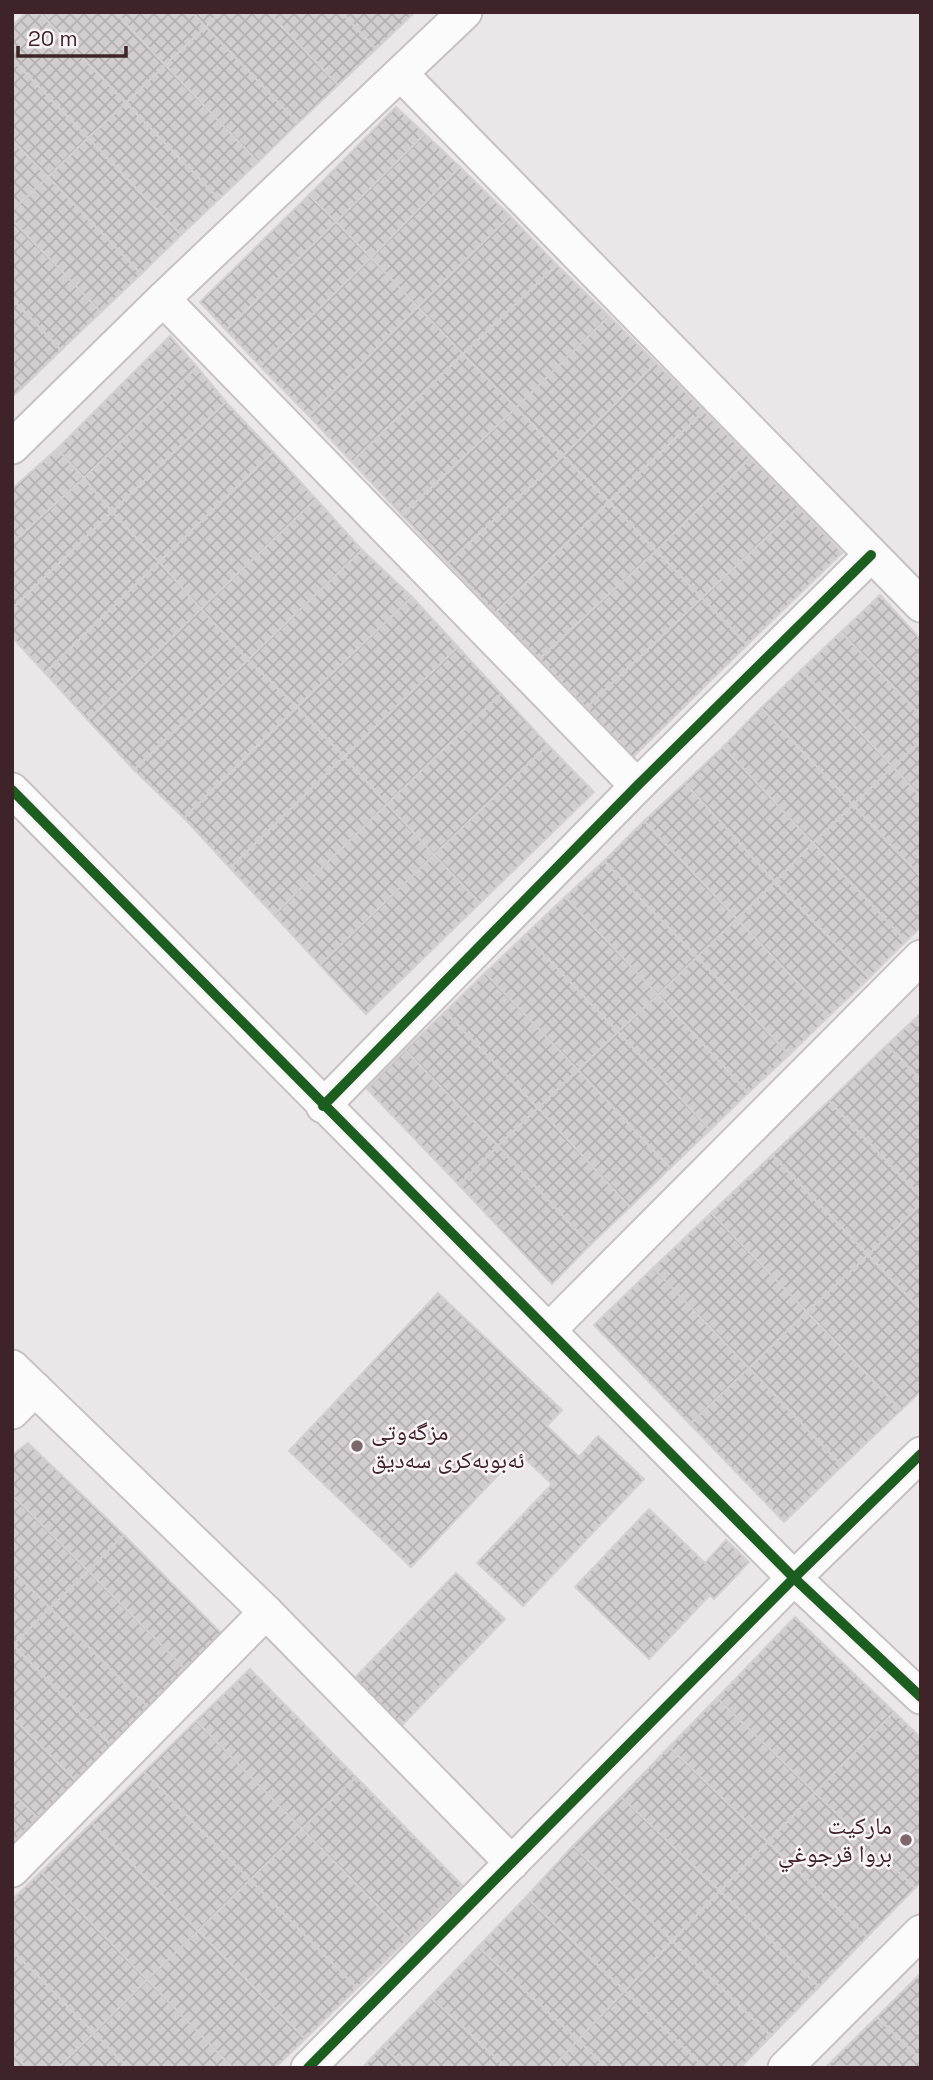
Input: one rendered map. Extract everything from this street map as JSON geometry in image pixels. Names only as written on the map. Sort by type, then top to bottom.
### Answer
[{"type":"street","points":[[12,447],[163,299],[465,12]]},
{"type":"street","points":[[401,74],[921,605]]},
{"type":"street","points":[[163,299],[637,786]]},
{"type":"street","points":[[323,1106],[637,786],[872,555]]},
{"type":"street","points":[[12,790],[794,1578],[921,1697]]},
{"type":"street","points":[[550,1330],[921,957]]},
{"type":"street","points":[[20,1389],[266,1612],[512,1863]]},
{"type":"street","points":[[308,2068],[794,1578],[921,1454]]},
{"type":"street","points":[[12,1870],[266,1612]]},
{"type":"street","points":[[785,2068],[921,1932]]},
{"type":"building","points":[[27,12],[39,12],[126,103],[88,138],[12,59],[12,26]]},
{"type":"building","points":[[39,12],[115,12],[165,65],[126,103]]},
{"type":"building","points":[[115,12],[192,12],[206,27],[165,65]]},
{"type":"building","points":[[192,12],[221,12],[206,27]]},
{"type":"building","points":[[221,12],[268,12],[338,85],[298,123],[206,27]]},
{"type":"building","points":[[268,12],[341,12],[376,49],[338,85]]},
{"type":"building","points":[[341,12],[415,12],[376,49]]},
{"type":"building","points":[[206,27],[298,123],[258,162],[165,65]]},
{"type":"building","points":[[12,59],[88,138],[48,177],[12,140]]},
{"type":"building","points":[[165,65],[258,162],[219,199],[126,103]]},
{"type":"building","points":[[126,103],[219,199],[181,235],[88,138]]},
{"type":"building","points":[[396,107],[425,134],[336,222],[309,195]]},
{"type":"building","points":[[425,134],[460,167],[371,258],[336,222]]},
{"type":"building","points":[[88,138],[181,235],[141,274],[48,177]]},
{"type":"building","points":[[12,140],[48,177],[12,211]]},
{"type":"building","points":[[460,167],[510,216],[418,307],[371,258]]},
{"type":"building","points":[[48,177],[141,274],[101,312],[12,220],[12,211]]},
{"type":"building","points":[[309,195],[336,222],[226,330],[200,302]]},
{"type":"building","points":[[510,216],[557,265],[463,354],[418,307]]},
{"type":"building","points":[[12,220],[101,312],[61,350],[12,299]]},
{"type":"building","points":[[336,222],[371,258],[260,366],[226,330]]},
{"type":"building","points":[[371,258],[418,307],[309,416],[260,366]]},
{"type":"building","points":[[557,265],[609,316],[516,408],[463,354]]},
{"type":"building","points":[[12,299],[61,350],[22,388],[12,378]]},
{"type":"building","points":[[418,307],[463,354],[352,462],[309,416]]},
{"type":"building","points":[[609,316],[656,363],[563,456],[516,408]]},
{"type":"building","points":[[170,336],[197,367],[84,478],[57,449]]},
{"type":"building","points":[[463,354],[516,408],[402,515],[352,462]]},
{"type":"building","points":[[656,363],[704,411],[609,502],[563,456]]},
{"type":"building","points":[[197,367],[226,402],[112,512],[84,478]]},
{"type":"building","points":[[12,378],[22,388],[12,397]]},
{"type":"building","points":[[226,402],[273,452],[159,562],[112,512]]},
{"type":"building","points":[[516,408],[563,456],[448,563],[402,515]]},
{"type":"building","points":[[704,411],[750,458],[656,551],[609,502]]},
{"type":"building","points":[[57,449],[84,478],[12,543],[12,489]]},
{"type":"building","points":[[273,452],[316,499],[201,609],[159,562]]},
{"type":"building","points":[[563,456],[609,502],[495,613],[448,563]]},
{"type":"building","points":[[750,458],[799,507],[702,598],[656,551]]},
{"type":"building","points":[[84,478],[112,512],[12,609],[12,543]]},
{"type":"building","points":[[316,499],[362,550],[248,660],[201,609]]},
{"type":"building","points":[[609,502],[656,551],[539,659],[495,613]]},
{"type":"building","points":[[799,507],[842,553],[747,645],[702,598]]},
{"type":"building","points":[[112,512],[159,562],[45,673],[12,637],[12,609]]},
{"type":"building","points":[[362,550],[412,597],[297,707],[248,660]]},
{"type":"building","points":[[656,551],[702,598],[586,708],[539,659]]},
{"type":"building","points":[[159,562],[201,609],[88,720],[45,673]]},
{"type":"building","points":[[880,595],[921,640],[921,716],[841,632]]},
{"type":"building","points":[[412,597],[458,647],[344,757],[297,707]]},
{"type":"building","points":[[702,598],[747,645],[633,757],[586,708]]},
{"type":"building","points":[[201,609],[248,660],[134,770],[88,720]]},
{"type":"building","points":[[841,632],[921,716],[921,741],[893,767],[801,670]]},
{"type":"building","points":[[458,647],[501,694],[387,804],[344,757]]},
{"type":"building","points":[[248,660],[297,707],[184,818],[134,770]]},
{"type":"building","points":[[801,670],[893,767],[853,805],[761,708]]},
{"type":"building","points":[[501,694],[548,745],[434,855],[387,804]]},
{"type":"building","points":[[297,707],[344,757],[230,868],[184,818]]},
{"type":"building","points":[[761,708],[853,805],[813,843],[723,747]]},
{"type":"building","points":[[921,741],[921,797],[893,767]]},
{"type":"building","points":[[548,745],[594,792],[480,903],[434,855]]},
{"type":"building","points":[[723,747],[813,843],[775,882],[685,783]]},
{"type":"building","points":[[344,757],[387,804],[274,915],[230,868]]},
{"type":"building","points":[[893,767],[921,797],[921,877],[853,805]]},
{"type":"building","points":[[685,783],[775,882],[737,919],[644,821]]},
{"type":"building","points":[[387,804],[434,855],[320,965],[274,915]]},
{"type":"building","points":[[853,805],[921,877],[921,927],[906,941],[813,843]]},
{"type":"building","points":[[644,821],[737,919],[697,957],[604,861]]},
{"type":"building","points":[[813,843],[906,941],[869,978],[775,882]]},
{"type":"building","points":[[434,855],[480,903],[366,1014],[320,965]]},
{"type":"building","points":[[604,861],[697,957],[658,995],[565,897]]},
{"type":"building","points":[[775,882],[869,978],[829,1016],[737,919]]},
{"type":"building","points":[[565,897],[658,995],[618,1032],[525,935]]},
{"type":"building","points":[[737,919],[829,1016],[789,1055],[697,957]]},
{"type":"building","points":[[525,935],[618,1032],[578,1070],[485,973]]},
{"type":"building","points":[[697,957],[789,1055],[748,1093],[658,995]]},
{"type":"building","points":[[485,973],[578,1070],[538,1108],[445,1012]]},
{"type":"building","points":[[658,995],[748,1093],[710,1130],[618,1032]]},
{"type":"building","points":[[445,1012],[538,1108],[498,1146],[405,1050]]},
{"type":"building","points":[[921,1013],[921,1080],[887,1045]]},
{"type":"building","points":[[618,1032],[710,1130],[670,1168],[578,1070]]},
{"type":"building","points":[[887,1045],[921,1080],[921,1197],[829,1101]]},
{"type":"building","points":[[405,1050],[498,1146],[459,1185],[367,1089]]},
{"type":"building","points":[[578,1070],[670,1168],[630,1207],[538,1108]]},
{"type":"building","points":[[829,1101],[921,1197],[921,1204],[868,1255],[772,1155]]},
{"type":"building","points":[[538,1108],[630,1207],[590,1245],[498,1146]]},
{"type":"building","points":[[498,1146],[590,1245],[552,1284],[459,1185]]},
{"type":"building","points":[[772,1155],[868,1255],[807,1312],[711,1213]]},
{"type":"building","points":[[921,1204],[921,1310],[868,1255]]},
{"type":"building","points":[[711,1213],[807,1312],[749,1368],[653,1268]]},
{"type":"building","points":[[868,1255],[921,1310],[921,1391],[901,1410],[807,1312]]},
{"type":"building","points":[[653,1268],[749,1368],[690,1424],[594,1325]]},
{"type":"building","points":[[438,1293],[562,1410],[547,1426],[579,1457],[598,1436],[644,1479],[523,1606],[477,1563],[552,1484],[519,1453],[411,1567],[289,1451]]},
{"type":"building","points":[[807,1312],[901,1410],[842,1466],[749,1368]]},
{"type":"building","points":[[749,1368],[842,1466],[784,1522],[690,1424]]},
{"type":"building","points":[[28,1443],[124,1535],[88,1571],[12,1495],[12,1455]]},
{"type":"building","points":[[12,1495],[88,1571],[50,1608],[12,1570]]},
{"type":"building","points":[[649,1509],[705,1563],[726,1540],[749,1562],[714,1599],[710,1595],[649,1659],[575,1587]]},
{"type":"building","points":[[124,1535],[223,1635],[187,1671],[88,1571]]},
{"type":"building","points":[[12,1570],[50,1608],[13,1645],[12,1645]]},
{"type":"building","points":[[88,1571],[187,1671],[149,1708],[50,1608]]},
{"type":"building","points":[[456,1573],[505,1619],[401,1726],[353,1680]]},
{"type":"building","points":[[50,1608],[149,1708],[111,1745],[13,1645]]},
{"type":"building","points":[[795,1617],[894,1712],[815,1793],[717,1698]]},
{"type":"building","points":[[13,1645],[111,1745],[76,1781],[12,1717]]},
{"type":"building","points":[[250,1669],[356,1777],[302,1829],[196,1721]]},
{"type":"building","points":[[717,1698],[815,1793],[768,1842],[669,1747]]},
{"type":"building","points":[[894,1712],[921,1738],[921,1882],[915,1888],[815,1793]]},
{"type":"building","points":[[12,1717],[76,1781],[38,1818],[12,1793]]},
{"type":"building","points":[[196,1721],[302,1829],[250,1880],[144,1772]]},
{"type":"building","points":[[669,1747],[768,1842],[720,1891],[621,1797]]},
{"type":"building","points":[[144,1772],[250,1880],[198,1931],[92,1823]]},
{"type":"building","points":[[356,1777],[462,1885],[409,1938],[302,1829]]},
{"type":"building","points":[[12,1793],[38,1818],[12,1843]]},
{"type":"building","points":[[815,1793],[915,1888],[867,1937],[768,1842]]},
{"type":"building","points":[[621,1797],[720,1891],[672,1941],[573,1846]]},
{"type":"building","points":[[92,1823],[198,1931],[147,1980],[41,1872]]},
{"type":"building","points":[[302,1829],[409,1938],[357,1988],[250,1880]]},
{"type":"building","points":[[768,1842],[867,1937],[819,1987],[720,1891]]},
{"type":"building","points":[[573,1846],[672,1941],[625,1991],[526,1897]]},
{"type":"building","points":[[41,1872],[147,1980],[94,2033],[12,1950],[12,1900]]},
{"type":"building","points":[[250,1880],[357,1988],[305,2039],[198,1931]]},
{"type":"building","points":[[720,1891],[819,1987],[771,2036],[672,1941]]},
{"type":"building","points":[[526,1897],[625,1991],[578,2040],[478,1947]]},
{"type":"building","points":[[198,1931],[305,2039],[275,2068],[233,2068],[147,1980]]},
{"type":"building","points":[[672,1941],[771,2036],[740,2068],[705,2068],[625,1991]]},
{"type":"building","points":[[478,1947],[578,2040],[552,2068],[507,2068],[430,1997]]},
{"type":"building","points":[[12,1950],[94,2033],[58,2068],[27,2068],[12,2053]]},
{"type":"building","points":[[921,1973],[921,2060],[877,2017]]},
{"type":"building","points":[[147,1980],[233,2068],[128,2068],[94,2033]]},
{"type":"building","points":[[625,1991],[705,2068],[607,2068],[578,2040]]},
{"type":"building","points":[[430,1997],[507,2068],[406,2068],[383,2046]]},
{"type":"building","points":[[877,2017],[921,2060],[921,2068],[827,2066]]},
{"type":"building","points":[[94,2033],[128,2068],[58,2068]]},
{"type":"building","points":[[578,2040],[607,2068],[552,2068]]},
{"type":"building","points":[[383,2046],[406,2068],[362,2068]]},
{"type":"building","points":[[12,2053],[27,2068],[12,2068]]},
{"type":"cycle path","points":[[323,1106],[637,786],[871,555]]},
{"type":"cycle path","points":[[12,790],[794,1578],[921,1697]]},
{"type":"cycle path","points":[[308,2068],[794,1578],[921,1454]]},
{"type":"place","name":"مزگەوتی ئەبوبەکری سەدیق","points":[[357,1446]]},
{"type":"place","name":"ماركيت بروا قرجوغي","points":[[906,1840]]}]
